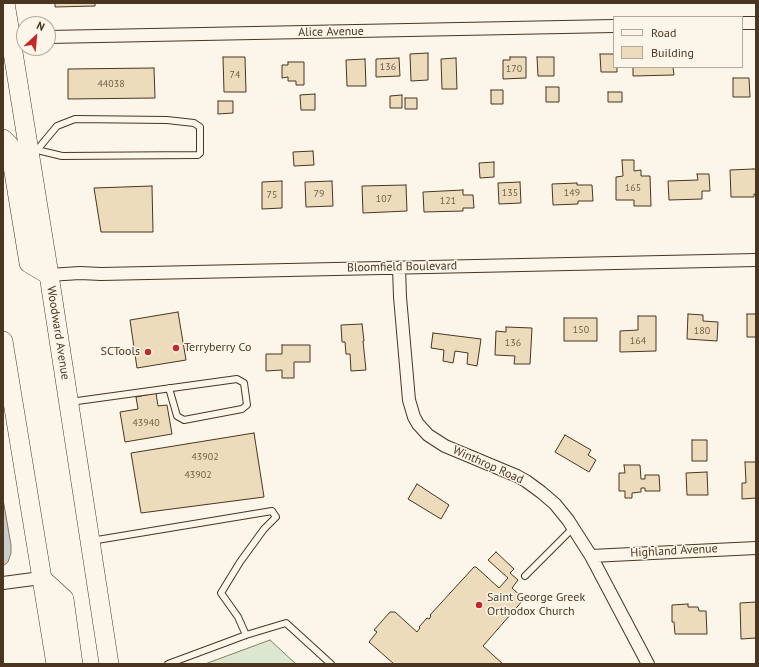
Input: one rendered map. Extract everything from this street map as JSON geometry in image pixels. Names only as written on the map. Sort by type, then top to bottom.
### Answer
[{"type":"main road","points":[[5,3],[13,41],[29,263],[49,275]]},
{"type":"main road","name":"Woodward Avenue","points":[[49,275],[109,664]]},
{"type":"main road","points":[[3,341],[56,664]]},
{"type":"main road","points":[[41,578],[64,599],[73,664]]},
{"type":"street","points":[[743,23],[756,23]]},
{"type":"street","name":"Alice Avenue","points":[[56,37],[613,26]]},
{"type":"street","name":"Bloomfield Boulevard","points":[[49,275],[80,273],[101,274],[756,260]]},
{"type":"street","name":"Winthrop Road","points":[[399,268],[408,396],[411,409],[418,424],[428,435],[445,446],[517,476],[534,486],[555,504],[591,556],[648,664]]},
{"type":"street","name":"Highland Avenue","points":[[591,556],[756,548]]},
{"type":"street","points":[[3,583],[41,578]]},
{"type":"lane","points":[[75,120],[167,120],[194,123],[200,127],[200,153],[198,155],[62,156],[20,150],[57,126],[75,120]]},
{"type":"lane","points":[[69,402],[169,388],[237,379],[244,384],[247,405],[242,409],[184,420],[177,416],[169,388]]},
{"type":"lane","points":[[90,541],[272,511],[276,517],[264,529],[240,562],[221,593],[238,617],[246,635]]},
{"type":"lane","points":[[525,576],[573,528]]},
{"type":"lane","points":[[168,664],[246,635],[286,623],[331,664]]},
{"type":"green space","points":[[270,640],[296,664],[205,664]]},
{"type":"shaded area","points":[[3,499],[11,553],[8,562],[3,566]]},
{"type":"building","points":[[55,3],[95,3],[95,6],[55,7]]},
{"type":"building","points":[[428,53],[428,80],[411,81],[410,54]]},
{"type":"building","points":[[600,54],[613,54],[613,68],[617,68],[617,72],[601,72]]},
{"type":"building","points":[[223,57],[245,57],[246,92],[224,92]]},
{"type":"building","points":[[510,57],[526,57],[526,78],[503,79],[503,60],[510,60]]},
{"type":"building","points":[[537,57],[554,57],[554,76],[538,76]]},
{"type":"building","points":[[399,58],[400,76],[376,77],[376,59]]},
{"type":"building","points":[[456,58],[457,89],[442,89],[441,59]]},
{"type":"building","points":[[365,59],[366,86],[347,86],[346,60]]},
{"type":"building","points":[[288,62],[304,62],[304,85],[296,85],[296,81],[288,81],[288,77],[282,78],[282,65],[288,65]]},
{"type":"building","points":[[154,68],[155,98],[68,99],[68,69]]},
{"type":"building","points":[[633,68],[673,68],[674,75],[633,76]]},
{"type":"building","points":[[733,78],[749,78],[750,97],[733,97]]},
{"type":"building","points":[[546,87],[559,87],[559,102],[546,102]]},
{"type":"building","points":[[491,90],[503,90],[503,104],[491,104]]},
{"type":"building","points":[[608,92],[622,92],[622,102],[608,102]]},
{"type":"building","points":[[315,94],[315,110],[301,110],[300,95]]},
{"type":"building","points":[[402,95],[402,108],[390,108],[390,96]]},
{"type":"building","points":[[405,98],[417,98],[417,109],[405,109]]},
{"type":"building","points":[[218,101],[233,101],[233,113],[218,114]]},
{"type":"building","points":[[313,151],[314,165],[294,166],[293,152]]},
{"type":"building","points":[[622,160],[634,160],[634,171],[641,170],[641,176],[650,176],[651,206],[634,206],[634,200],[616,200],[616,177],[623,176]]},
{"type":"building","points":[[494,162],[494,177],[480,178],[479,163]]},
{"type":"building","points":[[756,169],[756,194],[754,194],[754,197],[731,197],[730,170]]},
{"type":"building","points":[[697,174],[709,174],[710,191],[702,191],[702,199],[669,200],[668,181],[698,180]]},
{"type":"building","points":[[282,181],[282,208],[262,209],[262,182]]},
{"type":"building","points":[[332,181],[333,206],[306,207],[305,182]]},
{"type":"building","points":[[520,182],[521,203],[499,204],[498,183]]},
{"type":"building","points":[[577,183],[577,185],[592,185],[593,201],[578,201],[578,204],[553,205],[552,184]]},
{"type":"building","points":[[406,185],[407,211],[363,213],[362,186]]},
{"type":"building","points":[[152,186],[153,232],[101,232],[94,188]]},
{"type":"building","points":[[463,190],[463,195],[473,195],[474,208],[463,208],[463,211],[424,212],[423,192]]},
{"type":"building","points":[[178,312],[186,360],[137,368],[130,320]]},
{"type":"building","points":[[688,314],[703,315],[703,321],[718,322],[717,341],[687,339]]},
{"type":"building","points":[[747,314],[756,314],[756,337],[747,337]]},
{"type":"building","points":[[638,316],[656,316],[656,351],[620,352],[620,331],[638,330]]},
{"type":"building","points":[[564,318],[597,318],[597,341],[564,341]]},
{"type":"building","points":[[362,324],[366,370],[351,371],[350,354],[346,354],[345,342],[342,342],[341,325]]},
{"type":"building","points":[[506,327],[532,328],[530,364],[514,364],[515,356],[495,355],[496,331],[506,332]]},
{"type":"building","points":[[433,333],[481,339],[477,366],[467,364],[468,353],[455,351],[453,363],[443,361],[444,350],[431,348]]},
{"type":"building","points":[[282,345],[310,345],[310,362],[294,362],[294,378],[282,378],[282,370],[266,371],[266,354],[282,354]]},
{"type":"building","points":[[156,393],[158,406],[167,405],[172,434],[125,442],[120,412],[138,409],[136,397]]},
{"type":"building","points":[[254,433],[264,497],[141,513],[131,453]]},
{"type":"building","points":[[565,435],[591,450],[588,455],[596,460],[589,472],[555,452]]},
{"type":"building","points":[[692,440],[707,440],[707,461],[692,461]]},
{"type":"building","points":[[745,462],[756,462],[756,498],[742,499],[742,483],[746,483]]},
{"type":"building","points":[[624,465],[640,465],[641,479],[645,479],[645,475],[659,475],[660,491],[645,491],[645,488],[641,488],[641,492],[632,493],[632,498],[625,498],[625,491],[619,491],[619,473],[625,473]]},
{"type":"building","points":[[707,472],[708,495],[687,495],[686,473]]},
{"type":"building","points":[[417,484],[449,505],[441,519],[408,499]]},
{"type":"building","name":"Saint George Greek Orthodox Church","points":[[496,552],[514,569],[510,573],[518,580],[512,588],[524,599],[483,646],[503,664],[394,664],[369,642],[377,632],[374,630],[390,612],[395,612],[417,632],[420,628],[419,627],[427,618],[429,619],[431,616],[430,615],[474,567],[476,567],[499,588],[508,578],[488,560]]},
{"type":"building","points":[[756,602],[756,638],[741,639],[740,603]]},
{"type":"building","points":[[688,604],[688,607],[698,607],[699,611],[706,611],[707,634],[675,634],[674,622],[672,622],[672,605]]},
{"type":"place","name":"Terryberry Co","points":[[176,348]]},
{"type":"place","name":"SCTools","points":[[148,352]]},
{"type":"place","name":"Saint George Greek Orthodox Church","points":[[479,605]]}]
